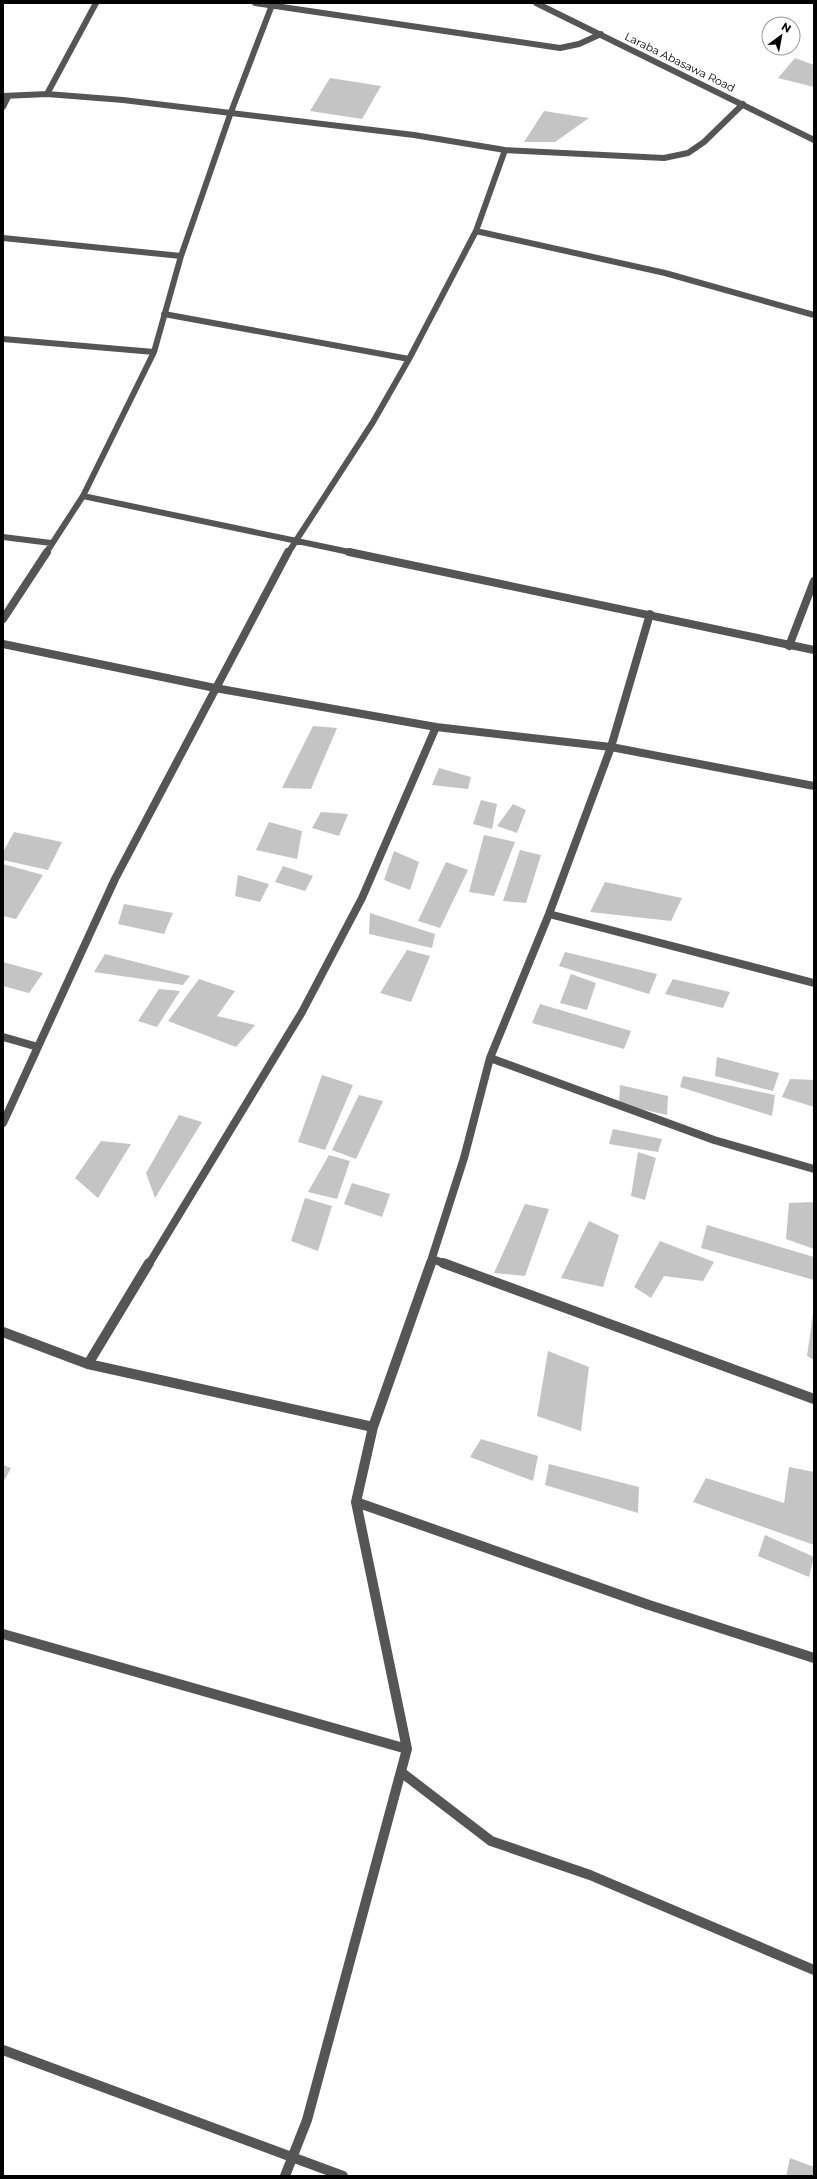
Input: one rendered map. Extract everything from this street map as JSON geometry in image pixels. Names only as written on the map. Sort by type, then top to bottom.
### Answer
[{"type":"street","points":[[47,94],[96,3]]},
{"type":"street","points":[[255,3],[560,48],[570,48],[601,34]]},
{"type":"street","points":[[297,9],[302,3]]},
{"type":"street","name":"Laraba Abasawa Road","points":[[536,3],[814,140]]},
{"type":"street","points":[[3,619],[50,543],[83,496],[154,352],[181,256],[231,112],[272,5]]},
{"type":"street","points":[[3,107],[6,97],[47,94],[123,100],[231,112],[414,136],[505,150],[664,158],[688,153],[704,142],[743,104]]},
{"type":"street","points":[[3,1123],[116,879],[271,582],[296,540],[373,422],[409,359],[476,232],[505,150]]},
{"type":"street","points":[[476,232],[665,273],[814,315]]},
{"type":"street","points":[[3,238],[181,256]]},
{"type":"street","points":[[164,314],[409,359]]},
{"type":"street","points":[[3,339],[154,352]]},
{"type":"street","points":[[83,496],[650,614],[789,646],[814,650]]},
{"type":"street","points":[[3,536],[50,543]]},
{"type":"street","points":[[789,646],[814,581]]},
{"type":"street","points":[[286,2176],[307,2120],[407,1749],[356,1502],[373,1427],[432,1259],[464,1158],[490,1058],[549,914],[611,748],[650,614]]},
{"type":"street","points":[[3,644],[215,688],[436,727],[611,748],[814,786]]},
{"type":"street","points":[[88,1364],[302,1012],[362,898],[436,727]]},
{"type":"street","points":[[549,914],[814,983]]},
{"type":"street","points":[[3,1037],[38,1047]]},
{"type":"street","points":[[490,1058],[714,1140],[814,1170]]},
{"type":"street","points":[[432,1259],[814,1399]]},
{"type":"street","points":[[3,1332],[88,1364],[373,1427]]},
{"type":"street","points":[[356,1502],[649,1605],[814,1658]]},
{"type":"street","points":[[3,1634],[407,1749]]},
{"type":"street","points":[[401,1772],[491,1841],[590,1875],[814,1970]]},
{"type":"street","points":[[3,2050],[343,2176]]},
{"type":"building","points":[[795,58],[814,65],[814,87],[778,78]]},
{"type":"building","points":[[330,78],[381,86],[362,119],[310,111]]},
{"type":"building","points":[[544,111],[589,118],[555,142],[524,142]]},
{"type":"building","points":[[313,726],[337,728],[311,789],[282,788]]},
{"type":"building","points":[[439,768],[471,777],[468,789],[432,785]]},
{"type":"building","points":[[481,800],[497,804],[492,829],[473,824]]},
{"type":"building","points":[[513,804],[526,810],[517,833],[497,826]]},
{"type":"building","points":[[321,812],[348,814],[339,836],[312,828]]},
{"type":"building","points":[[269,822],[302,831],[297,859],[256,850]]},
{"type":"building","points":[[14,832],[62,842],[48,870],[3,860],[3,852]]},
{"type":"building","points":[[484,835],[515,842],[494,896],[469,892]]},
{"type":"building","points":[[520,850],[541,855],[526,903],[503,901]]},
{"type":"building","points":[[394,851],[419,862],[410,890],[384,880]]},
{"type":"building","points":[[446,862],[468,870],[440,928],[418,921]]},
{"type":"building","points":[[3,864],[43,875],[16,919],[3,916]]},
{"type":"building","points":[[283,866],[313,876],[305,891],[275,882]]},
{"type":"building","points":[[238,875],[269,884],[260,902],[235,896]]},
{"type":"building","points":[[605,882],[682,898],[671,921],[590,912]]},
{"type":"building","points":[[124,904],[173,913],[164,934],[118,924]]},
{"type":"building","points":[[370,913],[435,934],[432,948],[369,934]]},
{"type":"building","points":[[407,950],[430,956],[411,1002],[380,993]]},
{"type":"building","points":[[565,952],[657,974],[649,994],[559,966]]},
{"type":"building","points":[[105,954],[190,976],[183,985],[94,972]]},
{"type":"building","points":[[3,962],[43,973],[29,993],[3,986]]},
{"type":"building","points":[[571,974],[596,983],[587,1010],[560,1003]]},
{"type":"building","points":[[199,979],[235,991],[217,1016],[255,1025],[236,1047],[168,1021]]},
{"type":"building","points":[[673,979],[730,992],[723,1008],[665,994]]},
{"type":"building","points":[[159,989],[180,991],[157,1027],[138,1021]]},
{"type":"building","points":[[540,1004],[631,1031],[624,1049],[532,1023]]},
{"type":"building","points":[[717,1057],[779,1073],[773,1091],[715,1076]]},
{"type":"building","points":[[322,1075],[353,1085],[325,1150],[298,1142]]},
{"type":"building","points":[[683,1076],[775,1095],[772,1116],[680,1087]]},
{"type":"building","points":[[790,1079],[814,1080],[814,1107],[782,1097]]},
{"type":"building","points":[[620,1085],[668,1096],[667,1115],[619,1104]]},
{"type":"building","points":[[359,1095],[383,1101],[356,1159],[332,1150]]},
{"type":"building","points":[[179,1115],[202,1122],[155,1198],[146,1173]]},
{"type":"building","points":[[613,1129],[662,1139],[658,1152],[609,1144]]},
{"type":"building","points":[[101,1141],[131,1144],[98,1198],[75,1178]]},
{"type":"building","points":[[638,1152],[656,1158],[645,1200],[631,1196]]},
{"type":"building","points":[[329,1155],[350,1161],[337,1199],[308,1192]]},
{"type":"building","points":[[352,1183],[390,1194],[382,1217],[344,1204]]},
{"type":"building","points":[[305,1198],[332,1206],[318,1251],[291,1241]]},
{"type":"building","points":[[814,1202],[814,1249],[786,1239],[789,1203]]},
{"type":"building","points":[[525,1204],[549,1209],[525,1276],[494,1273]]},
{"type":"building","points":[[589,1221],[619,1235],[603,1287],[561,1278]]},
{"type":"building","points":[[707,1225],[814,1257],[814,1280],[701,1248]]},
{"type":"building","points":[[660,1241],[714,1262],[703,1281],[664,1276],[651,1298],[634,1287]]},
{"type":"building","points":[[814,1314],[814,1360],[807,1356]]},
{"type":"building","points":[[548,1351],[589,1367],[581,1431],[537,1416]]},
{"type":"building","points":[[481,1439],[538,1456],[533,1481],[470,1457]]},
{"type":"building","points":[[549,1464],[639,1487],[638,1513],[545,1485]]},
{"type":"building","points":[[3,1465],[11,1468],[3,1483]]},
{"type":"building","points":[[789,1467],[814,1472],[814,1545],[693,1502],[706,1478],[784,1503]]},
{"type":"building","points":[[765,1535],[814,1557],[809,1577],[758,1556]]},
{"type":"building","points":[[790,2158],[814,2167],[814,2176],[786,2176]]}]
